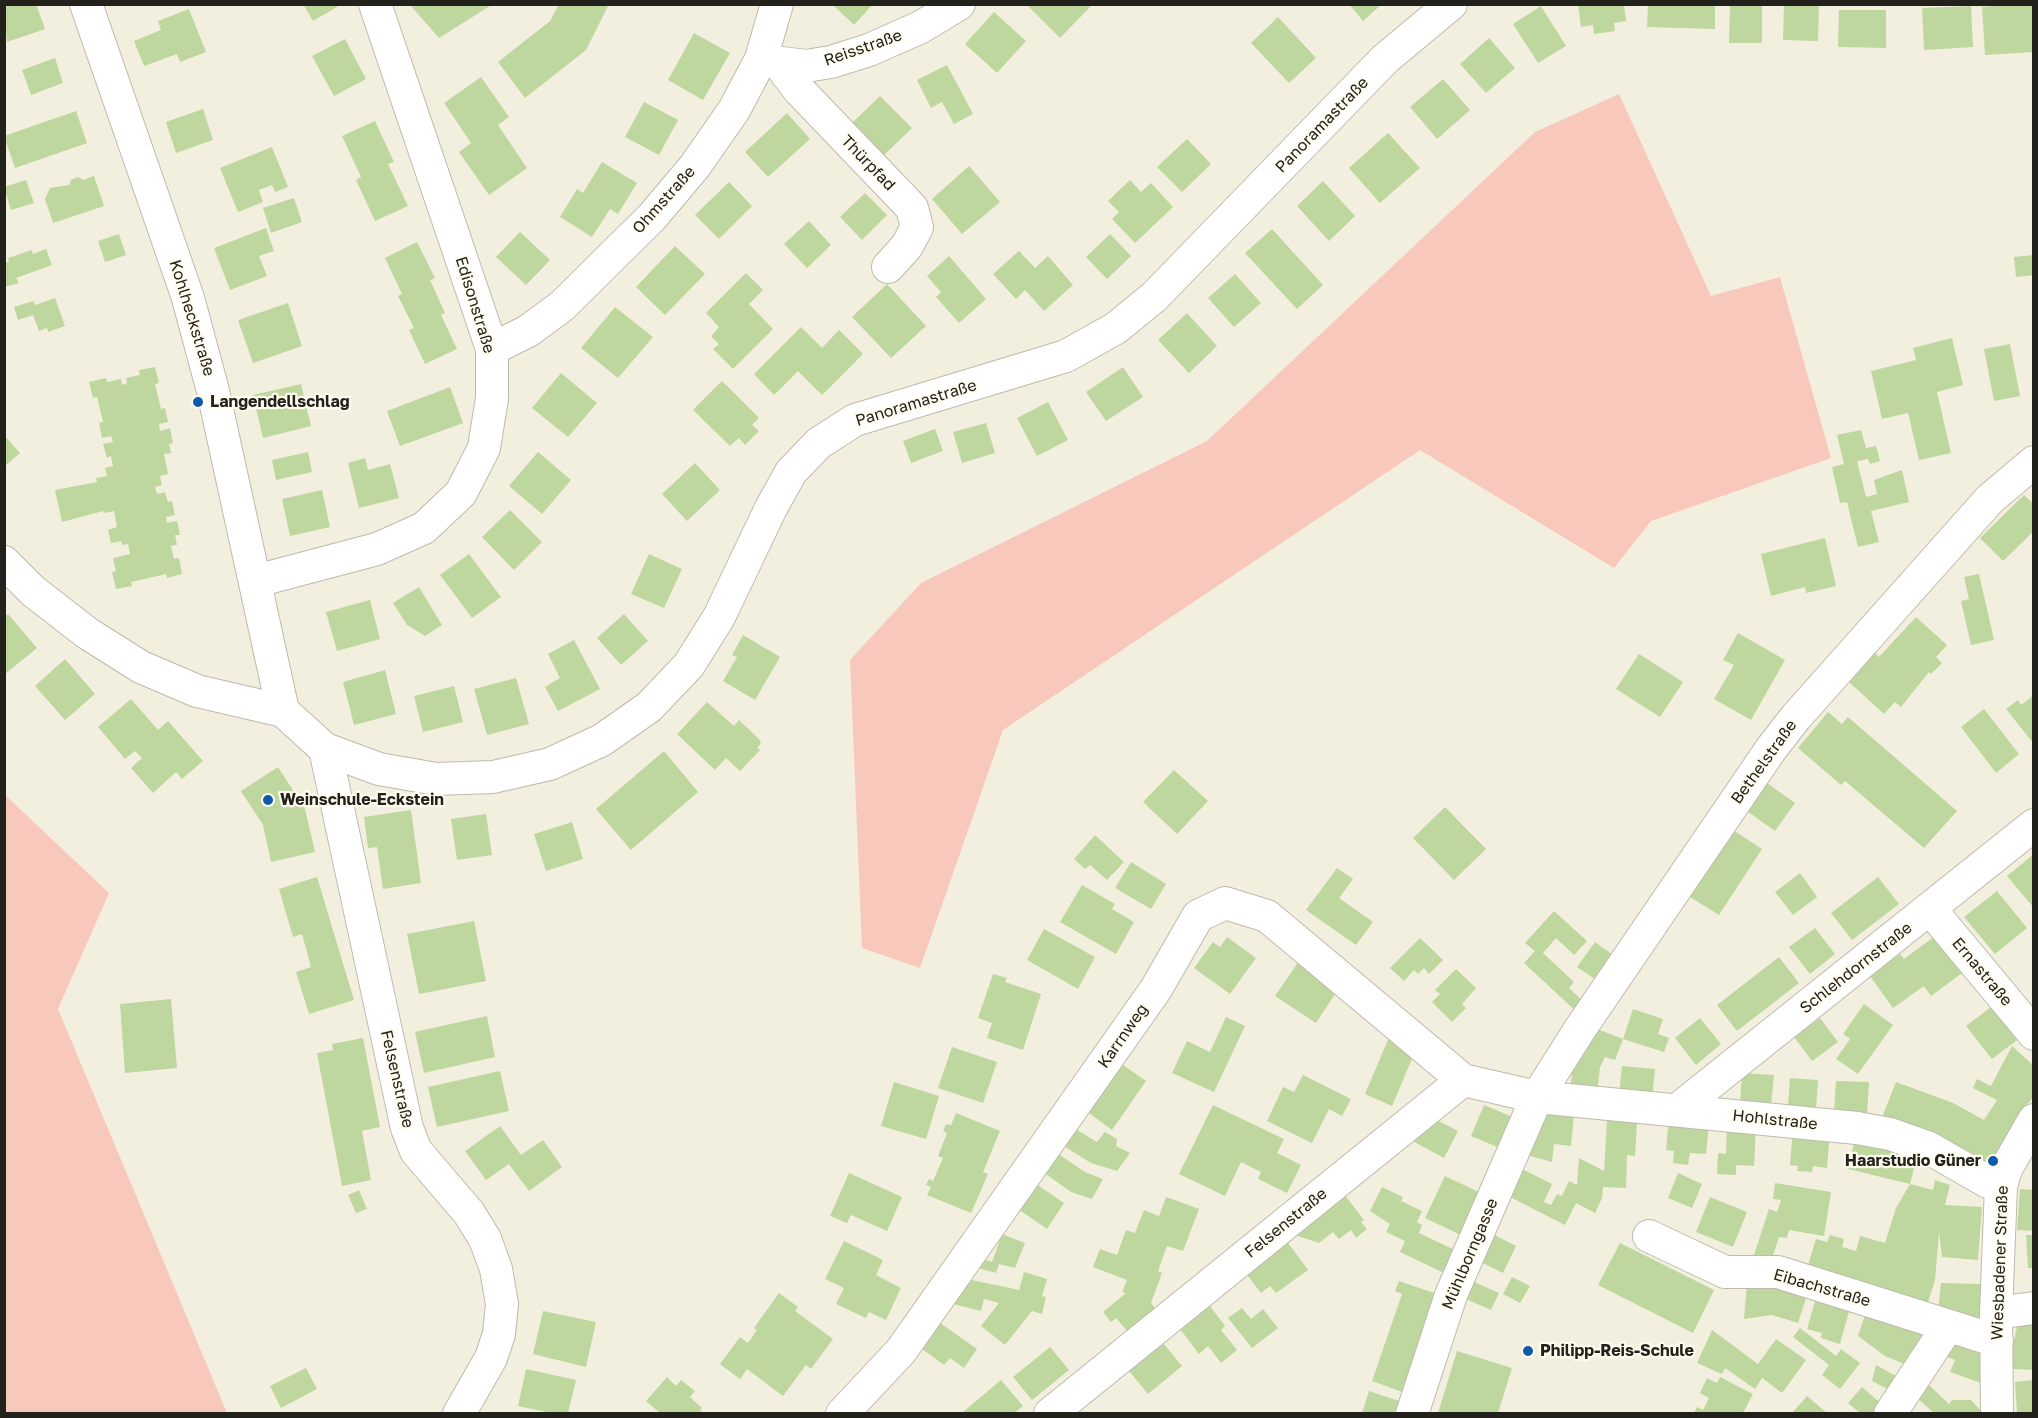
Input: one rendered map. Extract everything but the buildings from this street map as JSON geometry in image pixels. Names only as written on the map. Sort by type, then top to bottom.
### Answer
[{"type":"street","name":"Kohlheckstraße","points":[[86,4],[188,298],[213,391],[283,711]]},
{"type":"street","name":"Edisonstraße","points":[[255,581],[377,549],[424,528],[461,493],[484,448],[492,398],[492,349],[375,4]]},
{"type":"street","name":"Ohmstraße","points":[[492,349],[528,331],[562,306],[652,217],[695,166],[771,62],[777,4]]},
{"type":"street","name":"Reisstraße","points":[[771,62],[806,66],[831,62],[869,50],[921,27],[959,4]]},
{"type":"street","name":"Panoramastraße","points":[[283,711],[325,749],[379,769],[436,779],[493,777],[549,764],[602,740],[649,707],[689,665],[719,617],[786,481],[819,443],[855,420],[1066,356],[1116,328],[1154,297],[1385,59],[1451,4]]},
{"type":"street","name":"Thürpfad","points":[[771,62],[912,208],[917,227],[908,246],[888,267]]},
{"type":"street","name":"Bethelstraße","points":[[1537,1097],[1580,1029],[1783,733],[1990,499],[2033,462]]},
{"type":"street","points":[[4,562],[33,591],[87,633],[141,667],[197,692],[283,711]]},
{"type":"street","name":"Felsenstraße","points":[[325,749],[407,1128],[416,1150],[469,1213],[485,1239],[496,1269],[502,1304],[499,1334],[491,1358],[459,1413]]},
{"type":"street","name":"Schlehdornstraße","points":[[1677,1110],[2034,825]]},
{"type":"street","name":"Karrnweg","points":[[842,1413],[901,1351],[1156,989],[1198,916],[1225,903],[1267,916],[1463,1080]]},
{"type":"street","name":"Ernastraße","points":[[1930,909],[2034,1034]]},
{"type":"street","name":"Felsenstraße","points":[[1050,1413],[1463,1080]]},
{"type":"street","points":[[1463,1080],[1537,1097]]},
{"type":"street","name":"Hohlstraße","points":[[1537,1097],[1890,1134],[1927,1148],[1988,1182],[2001,1186]]},
{"type":"street","name":"Mühlborngasse","points":[[1412,1413],[1451,1295],[1537,1097]]},
{"type":"street","name":"Wiesbadener Straße","points":[[1997,1413],[1996,1327],[2001,1186],[2006,1169],[2034,1120]]},
{"type":"street","name":"Eibachstraße","points":[[1649,1236],[1725,1272],[1778,1272],[1948,1326],[1996,1327]]},
{"type":"street","points":[[1996,1327],[2034,1308]]},
{"type":"street","points":[[1890,1413],[1948,1326]]},
{"type":"shaded area","points":[[1619,94],[1711,296],[1780,277],[1831,458],[1651,521],[1614,568],[1420,450],[1003,730],[920,968],[862,948],[850,660],[921,583],[1207,441],[1535,132]]},
{"type":"shaded area","points":[[4,794],[109,893],[58,1009],[227,1413],[5,1413]]},
{"type":"place","name":"Langendellschlag","points":[[198,402]]},
{"type":"place","name":"Weinschule-Eckstein","points":[[268,800]]},
{"type":"place","name":"Haarstudio Güner","points":[[1993,1161]]},
{"type":"place","name":"Philipp-Reis-Schule","points":[[1528,1351]]}]
